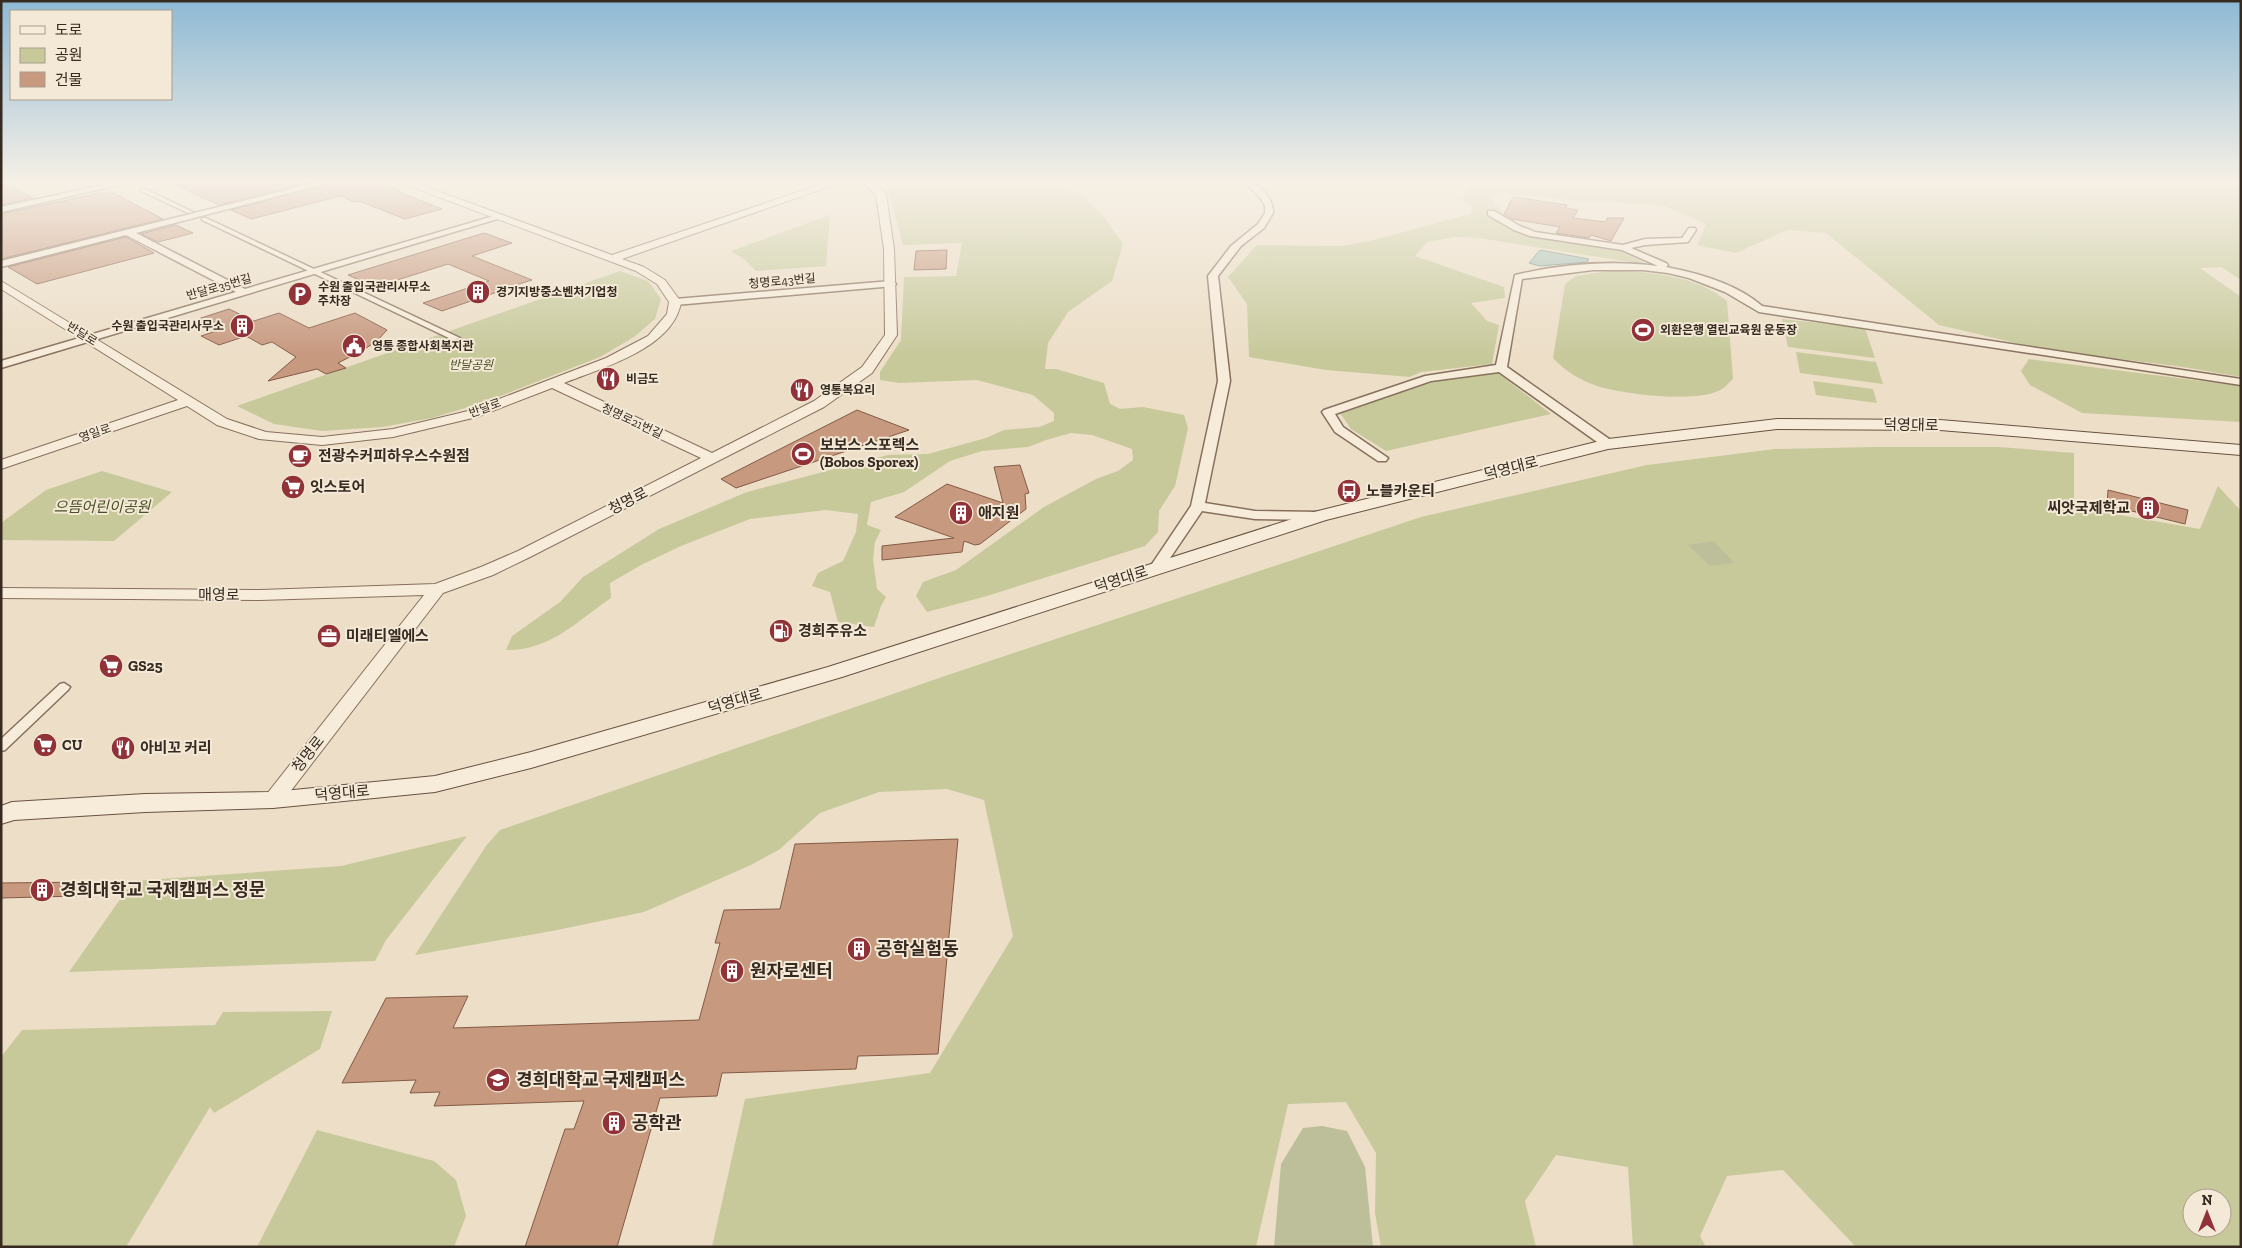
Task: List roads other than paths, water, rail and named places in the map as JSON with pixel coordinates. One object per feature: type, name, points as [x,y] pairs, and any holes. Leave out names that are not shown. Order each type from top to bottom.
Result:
[{"type":"main road","name":"덕영대로","points":[[5,810],[272,800],[435,784],[531,760],[835,672],[1320,516],[1608,444],[1778,424],[1930,425],[2241,450]]},
{"type":"street","points":[[1,264],[103,239]]},
{"type":"street","points":[[141,239],[245,292]]},
{"type":"street","points":[[247,239],[456,338]]},
{"type":"street","name":"반달로35번길","points":[[1,365],[428,239]]},
{"type":"street","points":[[558,239],[640,269],[661,282],[673,296],[675,302]]},
{"type":"street","points":[[611,259],[669,239]]},
{"type":"street","name":"청명로","points":[[272,800],[437,589],[487,571],[524,554],[819,404],[867,370],[891,335],[891,284],[887,239]]},
{"type":"street","points":[[1157,567],[1198,506],[1224,381],[1213,276],[1243,239]]},
{"type":"street","points":[[1567,239],[1624,248],[1678,272],[1706,280],[1750,299],[1759,309],[2241,382]]},
{"type":"street","points":[[1624,248],[1632,243],[1671,243],[1686,239]]},
{"type":"street","points":[[1502,368],[1518,277],[1571,267],[1608,265],[1678,272]]},
{"type":"street","name":"반달로","points":[[1,284],[222,422],[264,436],[322,441],[393,433],[472,414],[610,361],[652,339],[673,315],[675,302]]},
{"type":"street","name":"청명로43번길","points":[[675,302],[891,284]]},
{"type":"street","points":[[1382,458],[1339,429],[1328,412],[1429,378],[1502,368],[1608,444]]},
{"type":"street","name":"청명로21번길","points":[[553,383],[712,458]]},
{"type":"street","name":"영일로","points":[[3,462],[189,401]]},
{"type":"street","points":[[1198,506],[1255,515],[1320,516]]},
{"type":"street","name":"매영로","points":[[1,593],[260,595],[437,589]]},
{"type":"street","points":[[1,747],[64,687]]},
{"type":"place","name":"경기지방중소벤처기업청","points":[[478,292]]},
{"type":"place","name":"수원 출입국관리사무소 주차장","points":[[300,294]]},
{"type":"place","name":"수원 출입국관리사무소","points":[[242,326]]},
{"type":"place","name":"외환은행 열린교육원 운동장","points":[[1643,330]]},
{"type":"place","name":"영통 종합사회복지관","points":[[354,346]]},
{"type":"place","name":"비금도","points":[[608,379]]},
{"type":"place","name":"영통복요리","points":[[802,390]]},
{"type":"place","name":"보보스 스포렉스 (Bobos Sporex)","points":[[803,454]]},
{"type":"place","name":"전광수커피하우스수원점","points":[[300,456]]},
{"type":"place","name":"잇스토어","points":[[293,487]]},
{"type":"place","name":"노블카운티","points":[[1349,491]]},
{"type":"place","name":"씨앗국제학교","points":[[2148,508]]},
{"type":"place","name":"애지원","points":[[961,513]]},
{"type":"place","name":"경희주유소","points":[[781,631]]},
{"type":"place","name":"미래티엘에스","points":[[329,636]]},
{"type":"place","name":"GS25","points":[[111,666]]},
{"type":"place","name":"CU","points":[[45,745]]},
{"type":"place","name":"아비꼬 커리","points":[[123,748]]},
{"type":"place","name":"경희대학교 국제캠퍼스 정문","points":[[42,890]]},
{"type":"place","name":"공학실험동","points":[[859,949]]},
{"type":"place","name":"원자로센터","points":[[732,971]]},
{"type":"place","name":"경희대학교 국제캠퍼스","points":[[498,1080]]},
{"type":"place","name":"공학관","points":[[614,1123]]},
{"type":"park label","name":"반달공원","points":[[471,365]]},
{"type":"park label","name":"으뜸어린이공원","points":[[102,507]]}]
